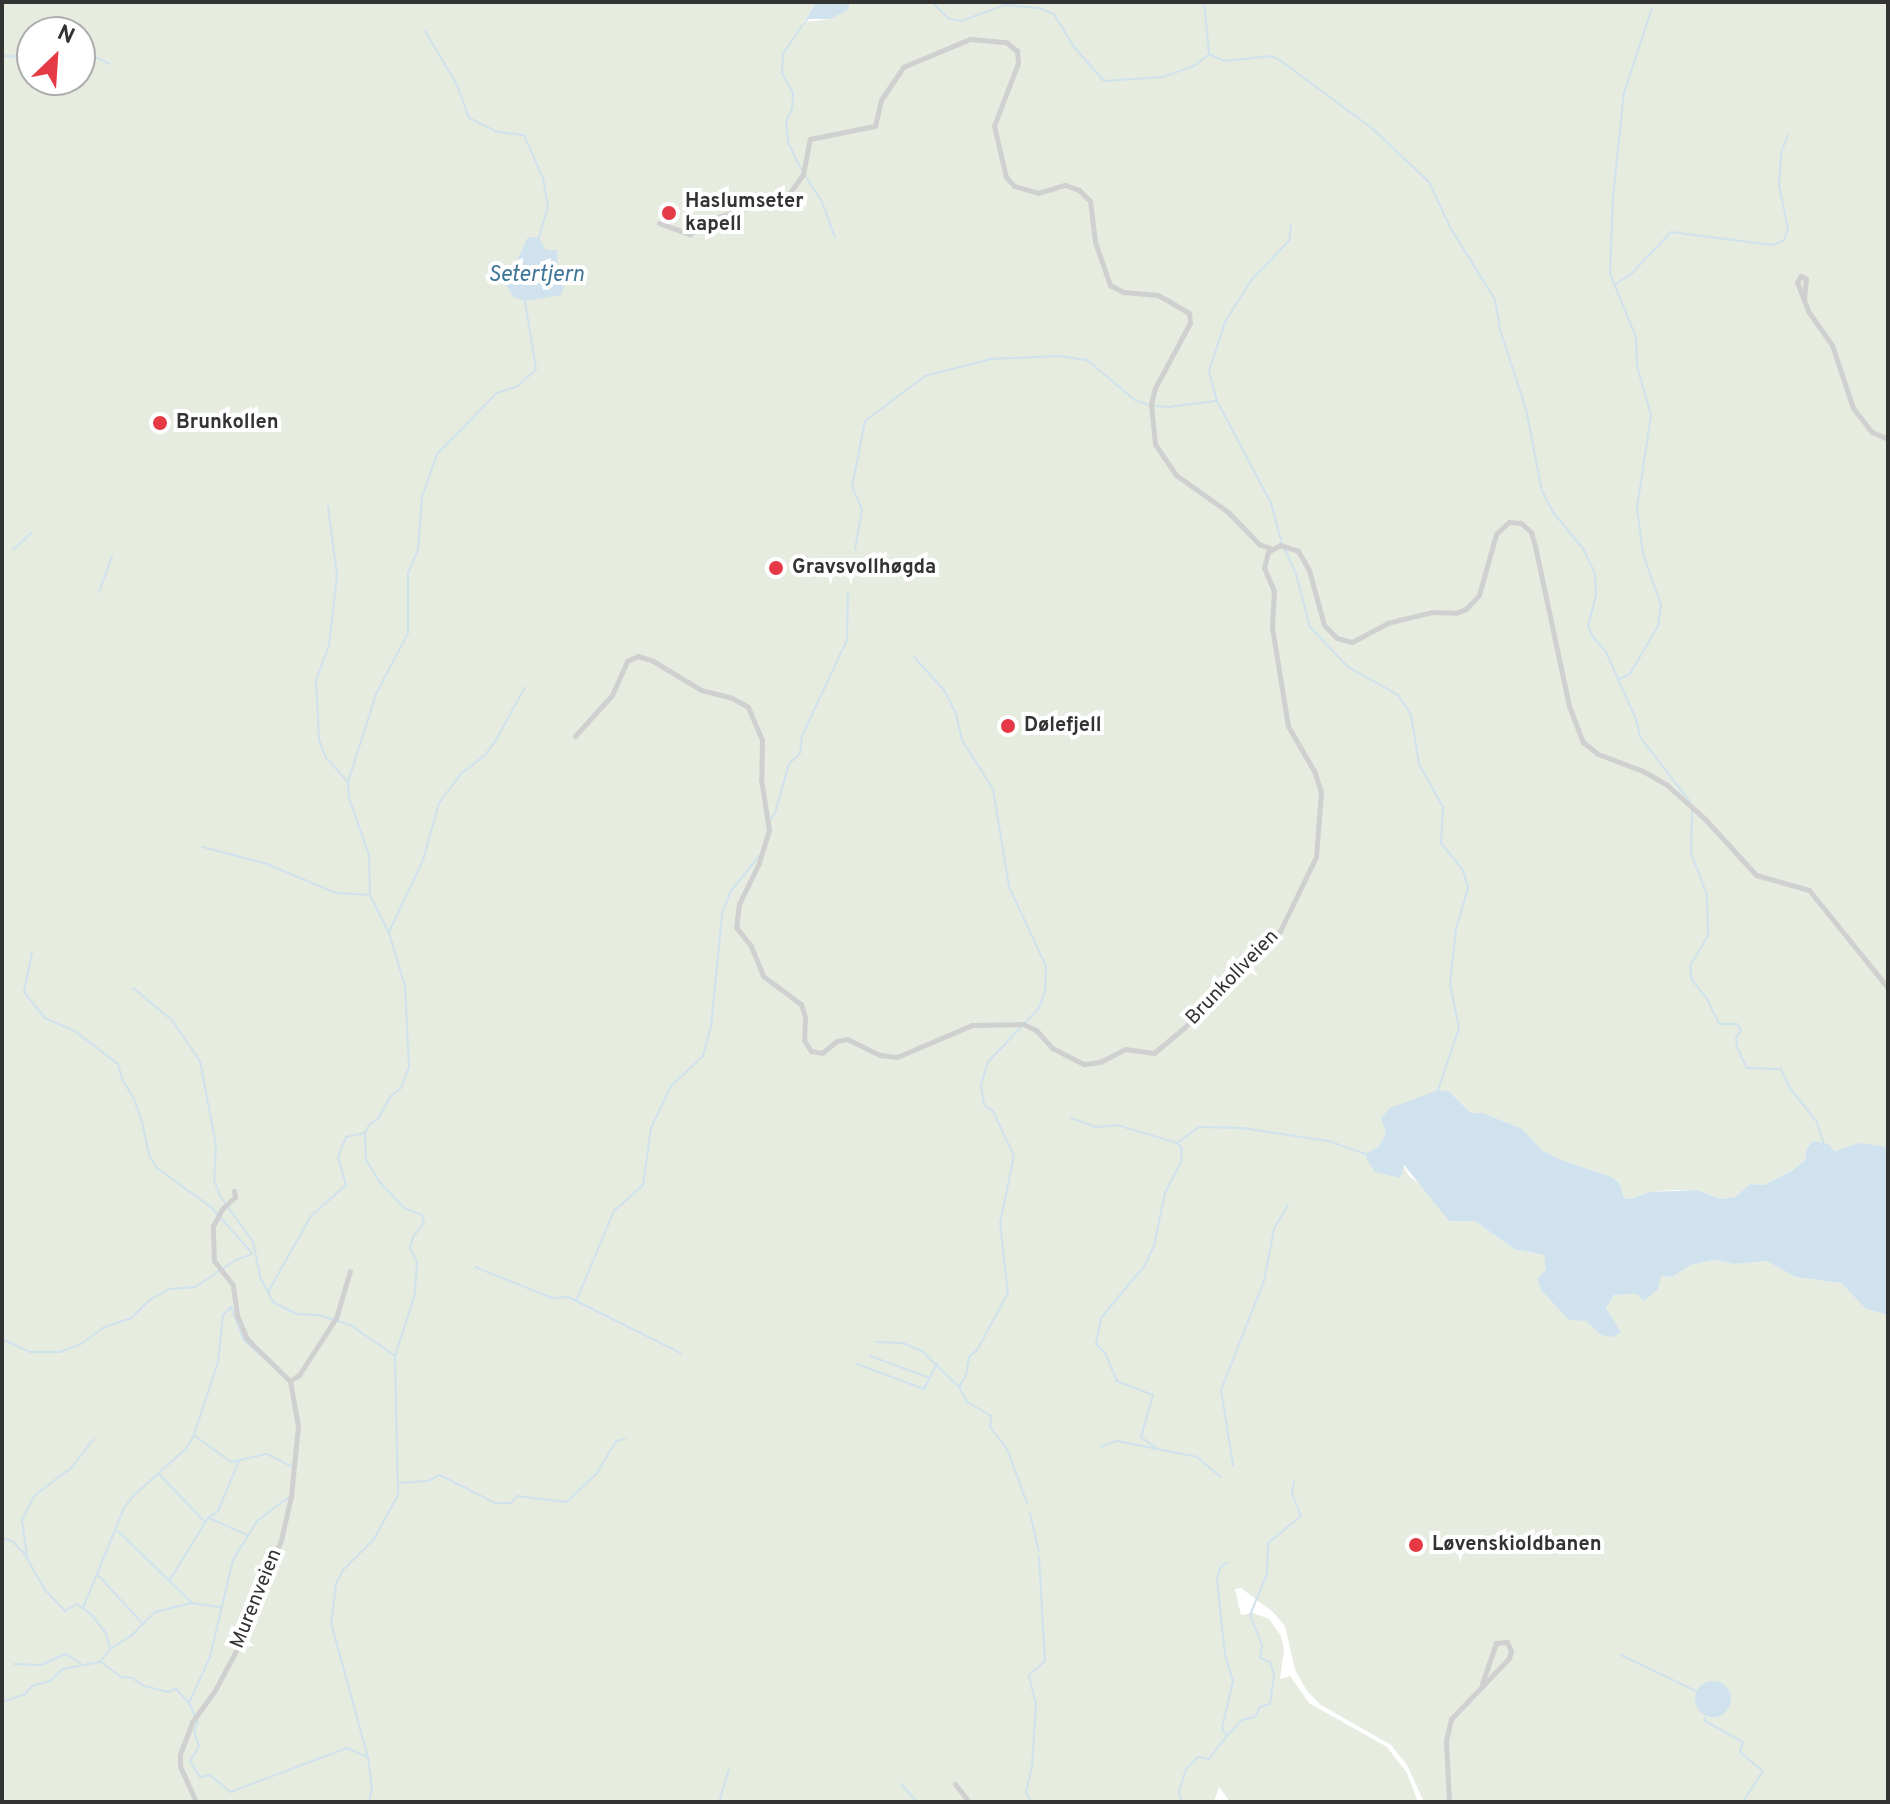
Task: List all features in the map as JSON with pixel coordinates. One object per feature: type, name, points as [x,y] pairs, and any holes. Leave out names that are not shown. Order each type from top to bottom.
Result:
[{"type":"street","points":[[659,223],[690,234],[715,218],[788,195],[803,174],[810,139],[875,126],[881,100],[903,67],[970,39],[1006,42],[1017,51],[1018,63],[994,126],[1006,177],[1023,190],[1046,192],[1065,185],[1079,190],[1090,201],[1095,242],[1110,285],[1123,292],[1158,295],[1189,313],[1190,323],[1155,388],[1151,404],[1155,444],[1176,475],[1228,512],[1259,544],[1272,549],[1280,545],[1298,551],[1309,570],[1324,625],[1337,638],[1352,642],[1387,623],[1432,612],[1466,609],[1479,595],[1492,543],[1500,527],[1515,522],[1526,526],[1535,546],[1569,706],[1583,742],[1598,754],[1643,771],[1667,785],[1706,820],[1756,875],[1809,890],[1888,988]]},
{"type":"street","points":[[1804,300],[1814,323],[1832,345],[1853,408],[1872,432],[1888,439]]},
{"type":"street","name":"Brunkollveien","points":[[575,736],[612,695],[627,661],[638,656],[653,661],[701,690],[732,698],[748,707],[762,740],[761,779],[769,830],[759,863],[739,904],[736,927],[751,946],[763,976],[801,1004],[805,1017],[804,1040],[811,1051],[822,1053],[837,1041],[847,1039],[872,1052],[897,1057],[972,1025],[1023,1024],[1036,1030],[1046,1043],[1084,1064],[1100,1062],[1125,1049],[1154,1053],[1185,1027],[1280,931],[1316,857],[1321,792],[1314,771],[1288,726],[1272,627],[1274,591],[1264,568],[1264,560],[1272,549]]},
{"type":"street","points":[[234,1191],[235,1197],[222,1209],[213,1226],[214,1261],[233,1285],[237,1315],[247,1339],[290,1381],[299,1375],[336,1318],[350,1271]]},
{"type":"street","name":"Murenveien","points":[[196,1802],[180,1766],[184,1741],[237,1649],[288,1516],[298,1426],[290,1381]]},
{"type":"street","points":[[1449,1802],[1448,1727],[1456,1710],[1482,1684],[1510,1656],[1507,1642],[1496,1643],[1482,1684]]},
{"type":"street","points":[[955,1784],[969,1802]]},
{"type":"shaded area","points":[[2,2],[816,2],[804,22],[831,19],[849,9],[851,2],[1888,2],[1888,1147],[1853,1145],[1835,1151],[1813,1141],[1807,1148],[1805,1160],[1793,1170],[1764,1185],[1750,1184],[1735,1197],[1720,1199],[1697,1190],[1674,1190],[1649,1192],[1631,1199],[1624,1198],[1620,1184],[1612,1177],[1559,1159],[1542,1150],[1521,1129],[1483,1113],[1471,1113],[1450,1092],[1386,1133],[1379,1146],[1366,1154],[1401,1178],[1403,1165],[1409,1176],[1465,1220],[1475,1221],[1514,1249],[1544,1255],[1547,1269],[1601,1335],[1611,1318],[1606,1307],[1614,1295],[1637,1294],[1645,1301],[1660,1276],[1672,1277],[1691,1265],[1714,1260],[1735,1264],[1767,1261],[1795,1277],[1841,1283],[1866,1309],[1888,1315],[1888,1802],[1424,1802],[1407,1765],[1391,1745],[1321,1705],[1307,1691],[1295,1670],[1285,1626],[1273,1612],[1241,1588],[1235,1589],[1241,1615],[1253,1613],[1269,1619],[1281,1636],[1284,1650],[1280,1679],[1290,1676],[1309,1703],[1387,1747],[1407,1773],[1418,1802],[1230,1802],[1219,1787],[1214,1802],[2,1802]]},
{"type":"water","points":[[816,2],[850,2],[849,9],[831,19],[809,19],[802,26]]},
{"type":"water","name":"Setertjern","points":[[528,237],[539,238],[546,250],[557,250],[558,281],[564,287],[561,295],[525,301],[513,297],[506,284]]},
{"type":"water","points":[[1438,1090],[1450,1092],[1471,1113],[1483,1113],[1522,1129],[1542,1150],[1559,1159],[1612,1177],[1620,1184],[1624,1198],[1631,1199],[1649,1192],[1697,1190],[1720,1199],[1735,1197],[1750,1184],[1764,1185],[1793,1170],[1805,1160],[1807,1148],[1813,1141],[1828,1144],[1835,1151],[1859,1143],[1888,1147],[1888,1315],[1866,1309],[1841,1283],[1795,1277],[1767,1261],[1735,1264],[1714,1260],[1691,1265],[1672,1277],[1661,1276],[1658,1289],[1644,1301],[1637,1294],[1614,1295],[1606,1308],[1621,1333],[1612,1337],[1601,1335],[1586,1321],[1569,1320],[1541,1290],[1538,1279],[1546,1269],[1544,1255],[1514,1249],[1475,1221],[1449,1221],[1404,1165],[1401,1178],[1375,1172],[1367,1160],[1366,1154],[1379,1146],[1386,1133],[1381,1118],[1390,1108]]},
{"type":"water","points":[[1713,1681],[1726,1686],[1731,1699],[1726,1712],[1713,1717],[1700,1712],[1695,1699],[1700,1686]]},
{"type":"waterway","points":[[932,2],[949,19],[961,21],[1005,5],[1039,8],[1054,14],[1074,47],[1104,81],[1163,77],[1194,66],[1208,55]]},
{"type":"waterway","points":[[1204,2],[1209,53]]},
{"type":"waterway","points":[[1620,679],[1630,674],[1658,626],[1661,605],[1643,554],[1637,508],[1651,415],[1637,366],[1636,337],[1610,274],[1613,197],[1624,93],[1652,8]]},
{"type":"waterway","points":[[801,169],[788,142],[786,121],[792,109],[793,93],[782,73],[783,54],[802,26]]},
{"type":"waterway","points":[[425,31],[457,85],[469,118],[498,132],[524,135],[543,178],[548,206],[539,238]]},
{"type":"waterway","points":[[1209,54],[1224,61],[1272,56],[1281,61],[1373,129],[1429,182],[1450,227],[1495,300],[1501,333],[1526,409],[1542,491],[1553,512],[1584,550],[1595,574],[1596,595],[1588,626],[1606,652],[1636,719],[1640,737],[1691,803]]},
{"type":"waterway","points":[[2,56],[16,56]]},
{"type":"waterway","points":[[96,57],[110,64]]},
{"type":"waterway","points":[[1615,285],[1632,273],[1671,232],[1773,245],[1784,240],[1788,229],[1779,185],[1781,153],[1788,135]]},
{"type":"waterway","points":[[804,174],[822,202],[835,238]]},
{"type":"waterway","points":[[1282,544],[1271,503],[1217,401],[1209,371],[1225,322],[1252,279],[1289,241],[1291,225]]},
{"type":"waterway","points":[[268,1292],[311,1216],[346,1185],[338,1157],[346,1137],[365,1133],[369,1125],[378,1119],[391,1096],[401,1088],[409,1067],[405,986],[389,933],[370,895],[369,855],[349,798],[348,782],[376,694],[408,633],[408,573],[418,549],[422,497],[437,454],[497,393],[518,386],[536,369],[525,301]]},
{"type":"waterway","points":[[855,549],[862,509],[852,487],[865,421],[925,376],[991,359],[1059,356],[1087,360],[1135,400],[1149,405],[1168,407],[1216,401]]},
{"type":"waterway","points":[[328,506],[337,575],[329,645],[316,680],[319,740],[326,758],[348,782]]},
{"type":"waterway","points":[[13,550],[31,533]]},
{"type":"waterway","points":[[1285,550],[1296,574],[1310,627],[1348,667],[1398,695],[1411,715],[1419,764],[1443,807],[1441,843],[1463,870],[1468,888],[1456,929],[1450,984],[1459,1028],[1438,1090]]},
{"type":"waterway","points":[[99,592],[112,556]]},
{"type":"waterway","points":[[770,820],[775,813],[789,764],[800,753],[802,736],[847,640],[848,593]]},
{"type":"waterway","points":[[914,657],[944,690],[956,714],[962,740],[993,789],[1009,887],[1046,966],[1045,992],[1039,1008],[988,1062],[981,1085],[984,1105],[993,1111],[1014,1156],[1000,1223],[1008,1293],[977,1350],[969,1357],[966,1375],[959,1387],[967,1402],[991,1416],[990,1427],[1007,1449],[1027,1503]]},
{"type":"waterway","points":[[389,932],[423,860],[439,803],[462,773],[485,755],[525,687]]},
{"type":"waterway","points":[[1692,809],[1691,853],[1707,895],[1708,936],[1690,966],[1692,980],[1706,997],[1719,1024],[1737,1024],[1741,1030],[1736,1038],[1737,1047],[1747,1068],[1781,1069],[1789,1087],[1817,1122],[1824,1145]]},
{"type":"waterway","points":[[203,847],[267,864],[336,893],[369,895]]},
{"type":"waterway","points":[[576,1301],[614,1211],[643,1185],[651,1128],[671,1086],[703,1056],[711,1027],[722,914],[731,891],[759,856]]},
{"type":"waterway","points":[[32,952],[24,992],[45,1018],[76,1032],[118,1064],[142,1122],[149,1155],[157,1168],[211,1207],[252,1253]]},
{"type":"waterway","points":[[133,988],[172,1020],[200,1061],[216,1145],[214,1180],[220,1196],[253,1242],[261,1279],[273,1302],[297,1314],[319,1315],[352,1326],[395,1356]]},
{"type":"waterway","points":[[1071,1118],[1096,1127],[1117,1125],[1177,1143],[1199,1127],[1242,1128],[1328,1141],[1366,1154]]},
{"type":"waterway","points":[[365,1134],[366,1160],[379,1181],[404,1208],[422,1215],[424,1223],[413,1237],[410,1248],[417,1262],[415,1294],[395,1356],[398,1495],[374,1539],[343,1570],[336,1584],[331,1623],[368,1757],[372,1788],[369,1802]]},
{"type":"waterway","points":[[1156,1448],[1141,1437],[1153,1395],[1117,1381],[1105,1353],[1096,1344],[1101,1318],[1145,1265],[1154,1246],[1165,1193],[1181,1161],[1182,1148],[1177,1143]]},
{"type":"waterway","points":[[1233,1465],[1221,1390],[1264,1281],[1274,1229],[1288,1205]]},
{"type":"waterway","points":[[2,1339],[30,1352],[60,1352],[81,1344],[104,1327],[131,1318],[151,1299],[169,1289],[195,1287],[236,1260],[252,1254]]},
{"type":"waterway","points":[[475,1267],[552,1298],[568,1297],[681,1353]]},
{"type":"waterway","points":[[83,1608],[124,1508],[133,1496],[186,1449],[194,1435],[218,1362],[223,1315],[231,1307],[243,1339],[258,1353]]},
{"type":"waterway","points":[[876,1342],[903,1343],[922,1351],[958,1386]]},
{"type":"waterway","points":[[870,1356],[927,1377]]},
{"type":"waterway","points":[[857,1364],[924,1389],[937,1363]]},
{"type":"waterway","points":[[195,1436],[231,1462],[267,1454],[292,1467]]},
{"type":"waterway","points":[[27,1556],[22,1520],[35,1495],[71,1468],[94,1439]]},
{"type":"waterway","points":[[399,1483],[428,1481],[440,1475],[495,1503],[511,1503],[517,1496],[567,1502],[597,1473],[616,1441],[625,1439]]},
{"type":"waterway","points":[[1101,1447],[1117,1441],[1197,1457],[1221,1477]]},
{"type":"waterway","points":[[169,1581],[208,1518],[218,1511],[239,1461]]},
{"type":"waterway","points":[[159,1474],[204,1521]]},
{"type":"waterway","points":[[1227,1736],[1242,1720],[1255,1717],[1260,1707],[1270,1704],[1274,1675],[1270,1662],[1260,1658],[1262,1645],[1250,1615],[1267,1574],[1268,1543],[1301,1516],[1292,1494],[1294,1481]]},
{"type":"waterway","points":[[189,1703],[210,1657],[233,1560],[257,1521],[288,1498]]},
{"type":"waterway","points":[[1030,1513],[1039,1551]]},
{"type":"waterway","points":[[209,1518],[247,1535]]},
{"type":"waterway","points":[[118,1531],[191,1602]]},
{"type":"waterway","points":[[2,1538],[12,1541],[24,1553],[45,1590],[65,1611],[77,1604],[91,1614],[106,1633],[110,1649]]},
{"type":"waterway","points":[[1031,1802],[1026,1792],[1032,1767],[1036,1704],[1029,1675],[1045,1661],[1039,1556]]},
{"type":"waterway","points":[[1182,1802],[1179,1792],[1186,1769],[1198,1757],[1209,1759],[1227,1736],[1222,1728],[1233,1681],[1225,1654],[1217,1580],[1220,1568],[1227,1562]]},
{"type":"waterway","points":[[98,1575],[142,1623]]},
{"type":"waterway","points":[[101,1661],[110,1649],[132,1635],[155,1612],[192,1603],[222,1607]]},
{"type":"waterway","points":[[14,1664],[41,1665],[66,1654],[80,1663]]},
{"type":"waterway","points":[[1621,1655],[1698,1692]]},
{"type":"waterway","points":[[2,1702],[25,1694],[32,1686],[50,1681],[63,1669],[100,1662]]},
{"type":"waterway","points":[[101,1662],[121,1677],[132,1678],[144,1686],[168,1692],[176,1689],[189,1703],[198,1722],[194,1731],[199,1746],[190,1761],[200,1777],[210,1775],[230,1792],[347,1748],[367,1757]]},
{"type":"waterway","points":[[1705,1718],[1705,1721],[1743,1742],[1740,1752],[1763,1771],[1743,1802]]},
{"type":"waterway","points":[[719,1802],[729,1769]]},
{"type":"waterway","points":[[901,1784],[917,1802]]},
{"type":"place","name":"Haslumseter kapell","points":[[669,213]]},
{"type":"place","name":"Brunkollen","points":[[160,423]]},
{"type":"place","name":"Gravsvollhøgda","points":[[776,568]]},
{"type":"place","name":"Dølefjell","points":[[1008,726]]},
{"type":"place","name":"Løvenskioldbanen","points":[[1416,1545]]}]
